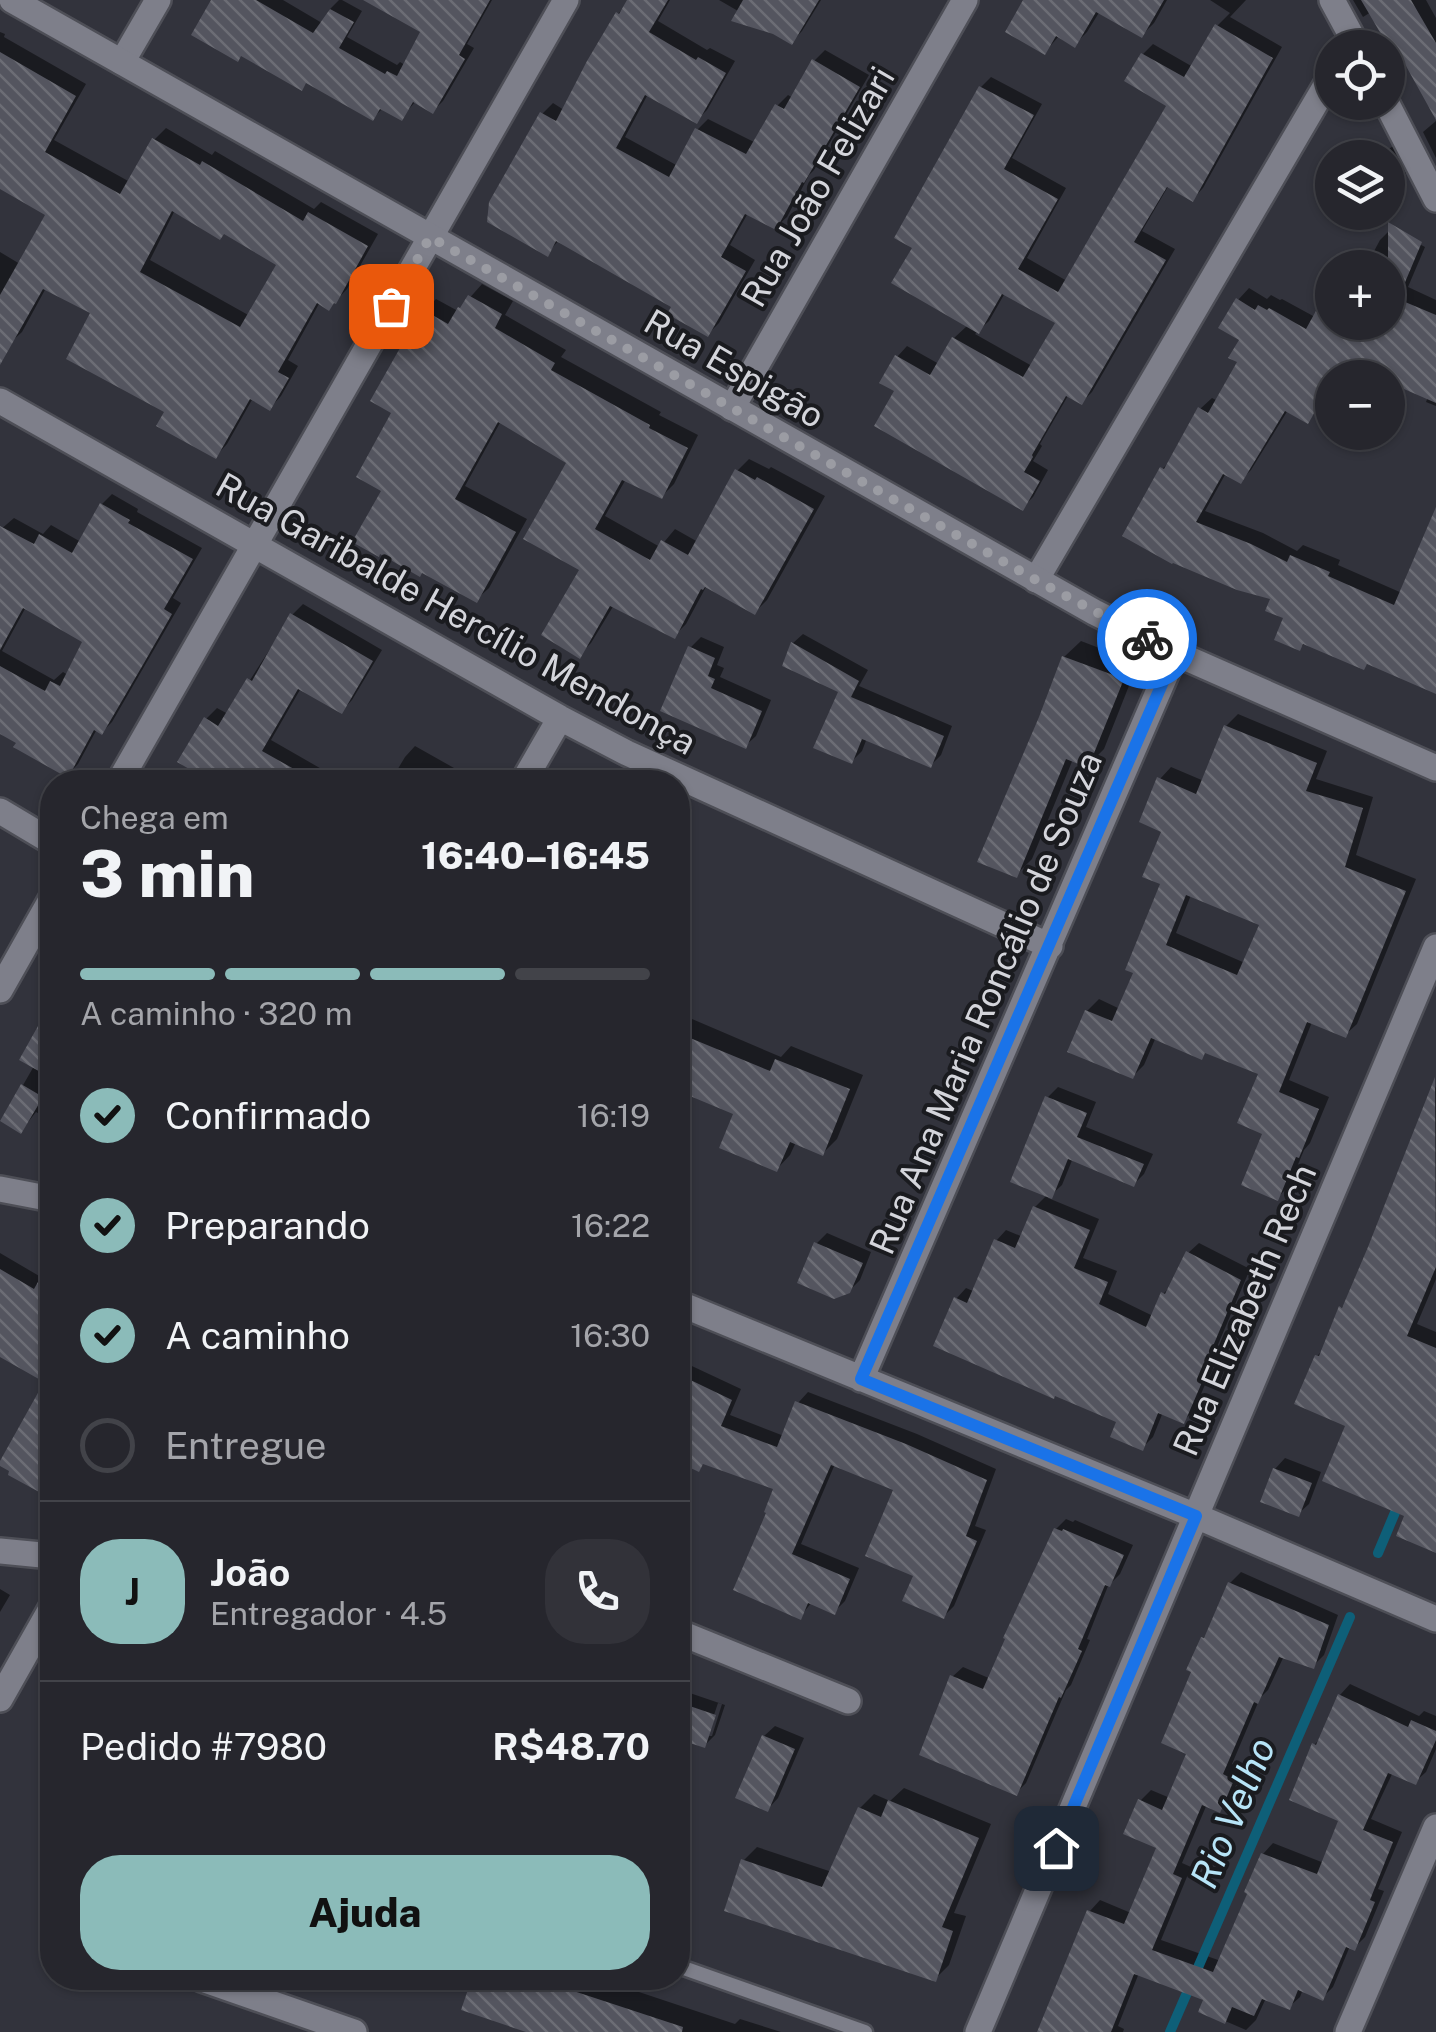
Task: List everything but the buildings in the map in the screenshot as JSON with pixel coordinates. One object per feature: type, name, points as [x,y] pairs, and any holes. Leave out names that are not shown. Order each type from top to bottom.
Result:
[{"type":"street","name":"Rua Espigão","points":[[12,0],[1036,580],[1175,654],[1436,768]]},
{"type":"street","points":[[122,62],[158,0]]},
{"type":"street","points":[[125,770],[566,0]]},
{"type":"street","name":"Rua João Felizari","points":[[732,408],[965,0]]},
{"type":"street","points":[[1332,0],[1346,30]]},
{"type":"street","points":[[1036,580],[1315,104]]},
{"type":"street","points":[[1395,120],[1436,199]]},
{"type":"street","name":"Rua Garibalde Hercílio Mendonça","points":[[0,402],[560,718],[664,770]]},
{"type":"street","name":"Rua Ana Maria Roncálio de Souza","points":[[861,1379],[1175,654]]},
{"type":"street","points":[[530,770],[560,718]]},
{"type":"street","name":"Rua Garibalde Hercílio Mendonça","points":[[690,782],[1050,946]]},
{"type":"street","points":[[0,811],[40,835]]},
{"type":"street","points":[[0,990],[40,919]]},
{"type":"street","name":"Rua Elizabeth Rech","points":[[978,2032],[1436,946]]},
{"type":"street","points":[[0,1189],[40,1196]]},
{"type":"street","points":[[690,1308],[1436,1619]]},
{"type":"street","points":[[0,1551],[40,1555]]},
{"type":"street","points":[[0,1698],[40,1628]]},
{"type":"street","points":[[690,1637],[848,1702]]},
{"type":"street","points":[[1348,2032],[1436,1828]]},
{"type":"street","points":[[234,1990],[354,2032]]},
{"type":"lane","points":[[690,1970],[866,2032]]},
{"type":"waterway","name":"Rio Velho","points":[[1378,1553],[1399,1503]]},
{"type":"waterway","name":"Rio Velho","points":[[1170,2032],[1350,1617]]},
{"type":"way so far","points":[[391,306],[430,237],[1147,639]]},
{"type":"route","points":[[1056,1848],[1196,1516],[861,1379],[1175,654],[1147,639]]}]
